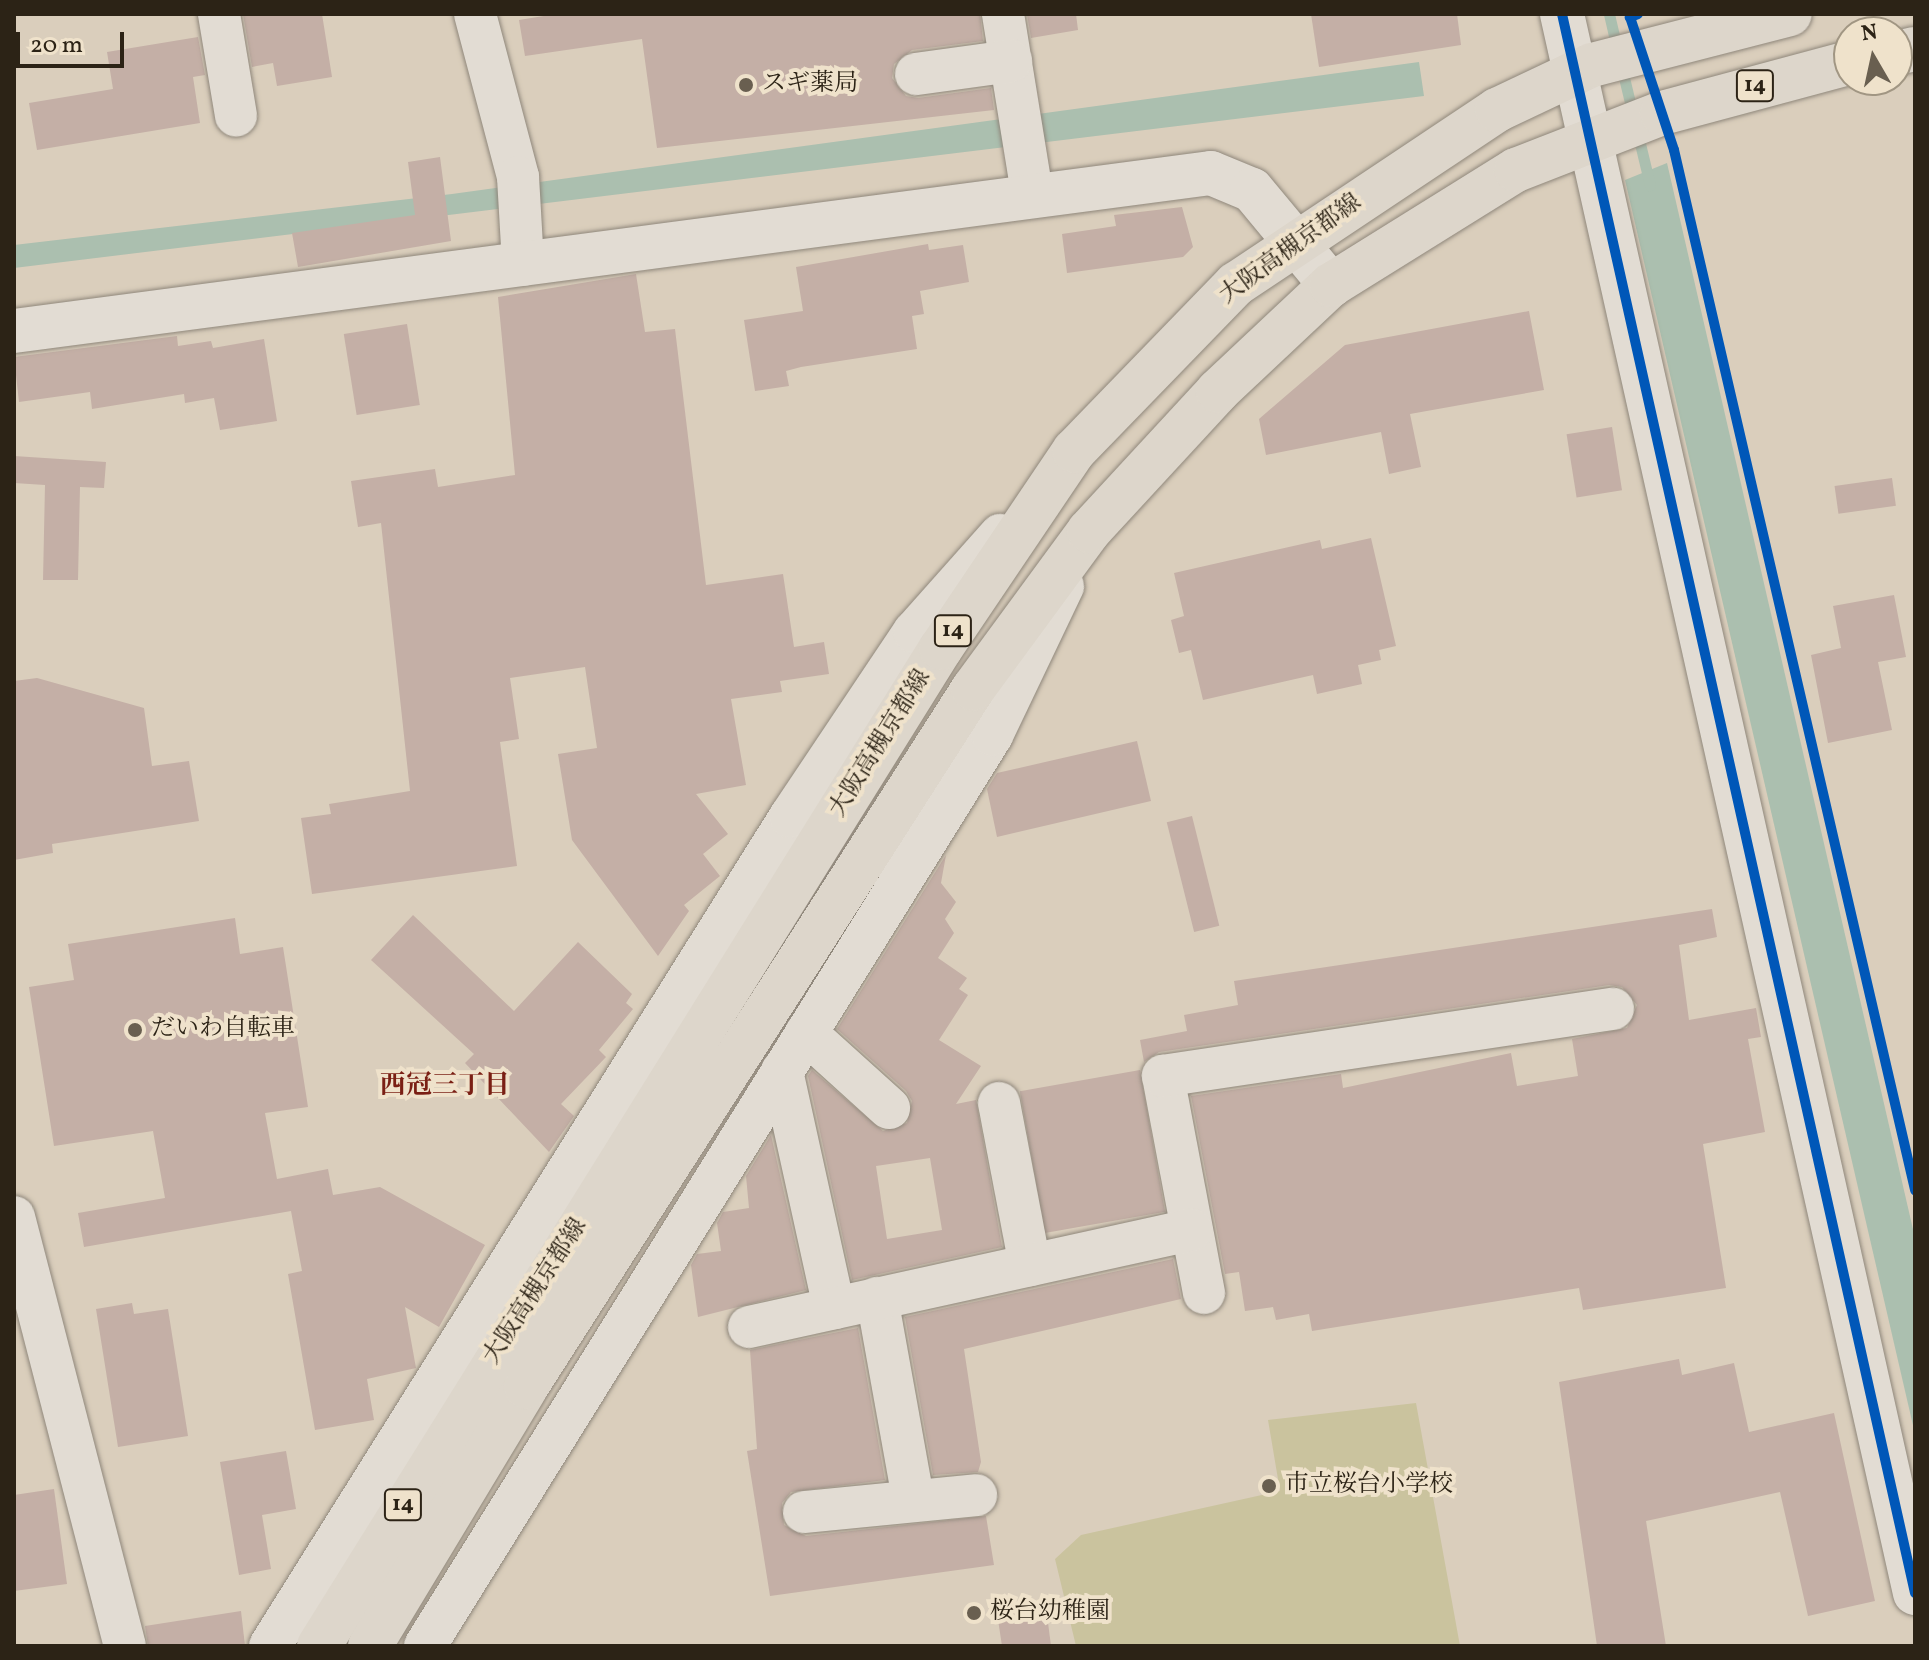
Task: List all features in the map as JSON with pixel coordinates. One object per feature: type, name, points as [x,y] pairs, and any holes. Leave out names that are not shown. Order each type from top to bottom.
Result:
[{"type":"main road","name":"大阪高槻京都線","points":[[319,1646],[488,1365],[695,1049],[941,648],[1074,451],[1236,284],[1497,110],[1582,69],[1648,49],[1790,14]]},
{"type":"main road","name":"大阪高槻京都線","points":[[370,1646],[526,1387],[973,689],[1089,531],[1237,371],[1331,285],[1516,170],[1662,113],[1833,67]]},
{"type":"street","points":[[219,14],[236,116]]},
{"type":"street","points":[[475,14],[520,196],[523,265]]},
{"type":"street","points":[[1003,14],[1029,173]]},
{"type":"street","points":[[1562,14],[1582,69],[1597,136],[1915,1593]]},
{"type":"street","points":[[916,74],[1011,61]]},
{"type":"street","points":[[14,331],[523,265],[1029,173],[1211,173],[1252,190],[1298,240],[1331,285]]},
{"type":"street","points":[[270,1646],[914,632],[1074,451]]},
{"type":"street","points":[[425,1646],[992,735],[1089,531]]},
{"type":"street","points":[[1204,1293],[1163,1076],[1613,1009]]},
{"type":"street","points":[[806,1033],[889,1108]]},
{"type":"street","points":[[782,1071],[834,1308]]},
{"type":"street","points":[[999,1103],[1030,1265]]},
{"type":"street","points":[[14,1217],[125,1646]]},
{"type":"street","points":[[749,1327],[1192,1230]]},
{"type":"street","points":[[877,1298],[913,1499]]},
{"type":"street","points":[[804,1512],[976,1495]]},
{"type":"shaded area","points":[[1419,62],[1424,96],[14,268],[14,245],[452,194]]},
{"type":"shaded area","points":[[1667,163],[1915,1238],[1915,1434],[1625,180]]},
{"type":"shaded area","points":[[1416,1403],[1460,1646],[1076,1646],[1055,1559],[1081,1535],[1280,1491],[1268,1420]]},
{"type":"building","points":[[243,14],[322,14],[332,77],[277,86],[273,63],[252,67]]},
{"type":"building","points":[[556,14],[980,14],[983,41],[912,50],[894,64],[892,78],[906,96],[918,98],[991,88],[994,110],[657,148],[642,39],[525,56],[519,20]]},
{"type":"building","points":[[1027,14],[1076,14],[1078,30],[1031,38]]},
{"type":"building","points":[[1311,14],[1457,14],[1461,45],[1319,67]]},
{"type":"building","points":[[198,37],[205,75],[193,77],[200,123],[37,150],[29,103],[113,89],[107,52]]},
{"type":"building","points":[[440,157],[451,241],[298,267],[292,233],[415,215],[408,162]]},
{"type":"building","points":[[1182,207],[1193,247],[1183,257],[1067,273],[1062,234],[1116,226],[1114,215]]},
{"type":"building","points":[[928,244],[929,250],[963,245],[969,282],[920,291],[924,314],[912,316],[917,349],[801,367],[786,371],[789,386],[755,391],[744,320],[803,311],[796,267]]},
{"type":"building","points":[[636,274],[645,332],[675,329],[706,585],[783,574],[794,647],[824,642],[829,674],[780,681],[782,692],[731,699],[746,785],[696,794],[728,834],[703,854],[720,876],[684,905],[689,911],[658,956],[572,840],[558,754],[597,748],[585,667],[510,678],[519,739],[500,742],[517,866],[312,894],[301,818],[331,814],[329,804],[410,791],[381,523],[358,527],[351,481],[435,469],[438,487],[515,475],[498,297]]},
{"type":"building","points":[[1529,311],[1544,390],[1410,414],[1421,467],[1389,474],[1381,432],[1266,455],[1259,419],[1345,345]]},
{"type":"building","points":[[407,324],[420,405],[357,415],[344,334]]},
{"type":"building","points":[[177,336],[178,346],[211,341],[213,348],[264,339],[277,421],[220,430],[214,398],[185,403],[184,394],[92,409],[90,392],[19,402],[14,357]]},
{"type":"building","points":[[1612,427],[1622,490],[1577,497],[1567,434]]},
{"type":"building","points":[[14,456],[106,462],[104,488],[80,487],[78,580],[43,580],[45,485],[14,483]]},
{"type":"building","points":[[1892,478],[1896,506],[1838,514],[1835,486]]},
{"type":"building","points":[[1371,538],[1396,646],[1379,650],[1381,660],[1358,665],[1362,684],[1317,694],[1313,675],[1203,700],[1191,650],[1179,653],[1171,620],[1184,616],[1174,573],[1320,540],[1322,549]]},
{"type":"building","points":[[1894,595],[1906,657],[1878,662],[1892,730],[1828,743],[1811,655],[1841,648],[1833,606]]},
{"type":"building","points":[[37,678],[144,708],[152,766],[189,761],[199,821],[52,844],[53,853],[14,860],[14,681]]},
{"type":"building","points":[[1137,741],[1151,801],[997,837],[987,789],[997,773]]},
{"type":"building","points":[[1192,816],[1219,926],[1194,932],[1167,822]]},
{"type":"building","points":[[946,855],[941,883],[956,902],[945,919],[954,933],[938,958],[967,978],[959,989],[968,995],[939,1040],[981,1066],[956,1104],[976,1100],[1002,1247],[852,1280],[808,1076],[812,1070],[883,1131],[907,1123],[912,1101],[906,1091],[837,1029]],"holes":[[[930,1158],[942,1230],[887,1239],[876,1166]]]},
{"type":"building","points":[[1712,909],[1717,937],[1679,945],[1689,1020],[1756,1008],[1761,1037],[1748,1039],[1765,1132],[1703,1144],[1726,1288],[1583,1310],[1579,1288],[1312,1331],[1309,1314],[1276,1320],[1273,1307],[1245,1311],[1239,1272],[1225,1274],[1191,1096],[1341,1074],[1343,1088],[1511,1053],[1517,1086],[1578,1076],[1572,1039],[1627,1028],[1637,1005],[1622,987],[1609,985],[1159,1052],[1144,1062],[1140,1040],[1187,1031],[1184,1015],[1238,1005],[1234,981]]},
{"type":"building","points":[[413,915],[514,1011],[578,942],[632,994],[626,1003],[633,1009],[599,1050],[606,1057],[561,1104],[574,1116],[549,1152],[465,1063],[474,1054],[371,960]]},
{"type":"building","points":[[235,918],[240,954],[283,947],[308,1107],[265,1113],[277,1179],[328,1169],[333,1195],[380,1187],[485,1245],[439,1327],[405,1307],[416,1368],[367,1379],[374,1420],[315,1430],[288,1274],[302,1271],[291,1211],[84,1247],[78,1213],[165,1198],[153,1131],[54,1146],[29,987],[74,980],[68,944]]},
{"type":"building","points":[[1140,1070],[1165,1212],[1045,1233],[1020,1091]]},
{"type":"building","points":[[771,1135],[806,1290],[698,1317],[691,1265],[697,1254],[721,1251],[717,1223],[723,1212],[749,1208],[746,1176]]},
{"type":"building","points":[[1173,1259],[1181,1299],[964,1349],[981,1462],[978,1472],[933,1475],[905,1317]]},
{"type":"building","points":[[132,1303],[134,1314],[168,1309],[188,1436],[118,1447],[96,1309]]},
{"type":"building","points":[[858,1328],[885,1480],[791,1492],[782,1503],[784,1525],[806,1536],[986,1516],[994,1565],[770,1596],[747,1451],[757,1449],[750,1350]]},
{"type":"building","points":[[1679,1359],[1682,1375],[1734,1363],[1749,1432],[1834,1413],[1875,1601],[1808,1616],[1780,1492],[1646,1521],[1666,1646],[1597,1646],[1559,1382]]},
{"type":"building","points":[[286,1451],[296,1509],[262,1515],[271,1569],[239,1575],[220,1462]]},
{"type":"building","points":[[54,1489],[67,1584],[14,1591],[14,1495]]},
{"type":"building","points":[[1046,1607],[1051,1646],[1002,1646],[997,1613]]},
{"type":"building","points":[[241,1611],[245,1646],[148,1646],[145,1626]]},
{"type":"waterway","points":[[1609,14],[1617,48]]},
{"type":"waterway","points":[[1621,65],[1633,115]]},
{"type":"waterway","points":[[1637,131],[1650,185]]},
{"type":"cycle path","points":[[1562,14],[1915,1593]]},
{"type":"cycle path","points":[[1638,14],[1630,17],[1674,150],[1915,1190]]},
{"type":"place","name":"スギ薬局","points":[[746,85]]},
{"type":"place","name":"だいわ自転車","points":[[135,1030]]},
{"type":"place","name":"市立桜台小学校","points":[[1269,1486]]},
{"type":"place","name":"桜台幼稚園","points":[[974,1613]]},
{"type":"district","name":"西冠三丁目","points":[[445,1087]]}]
